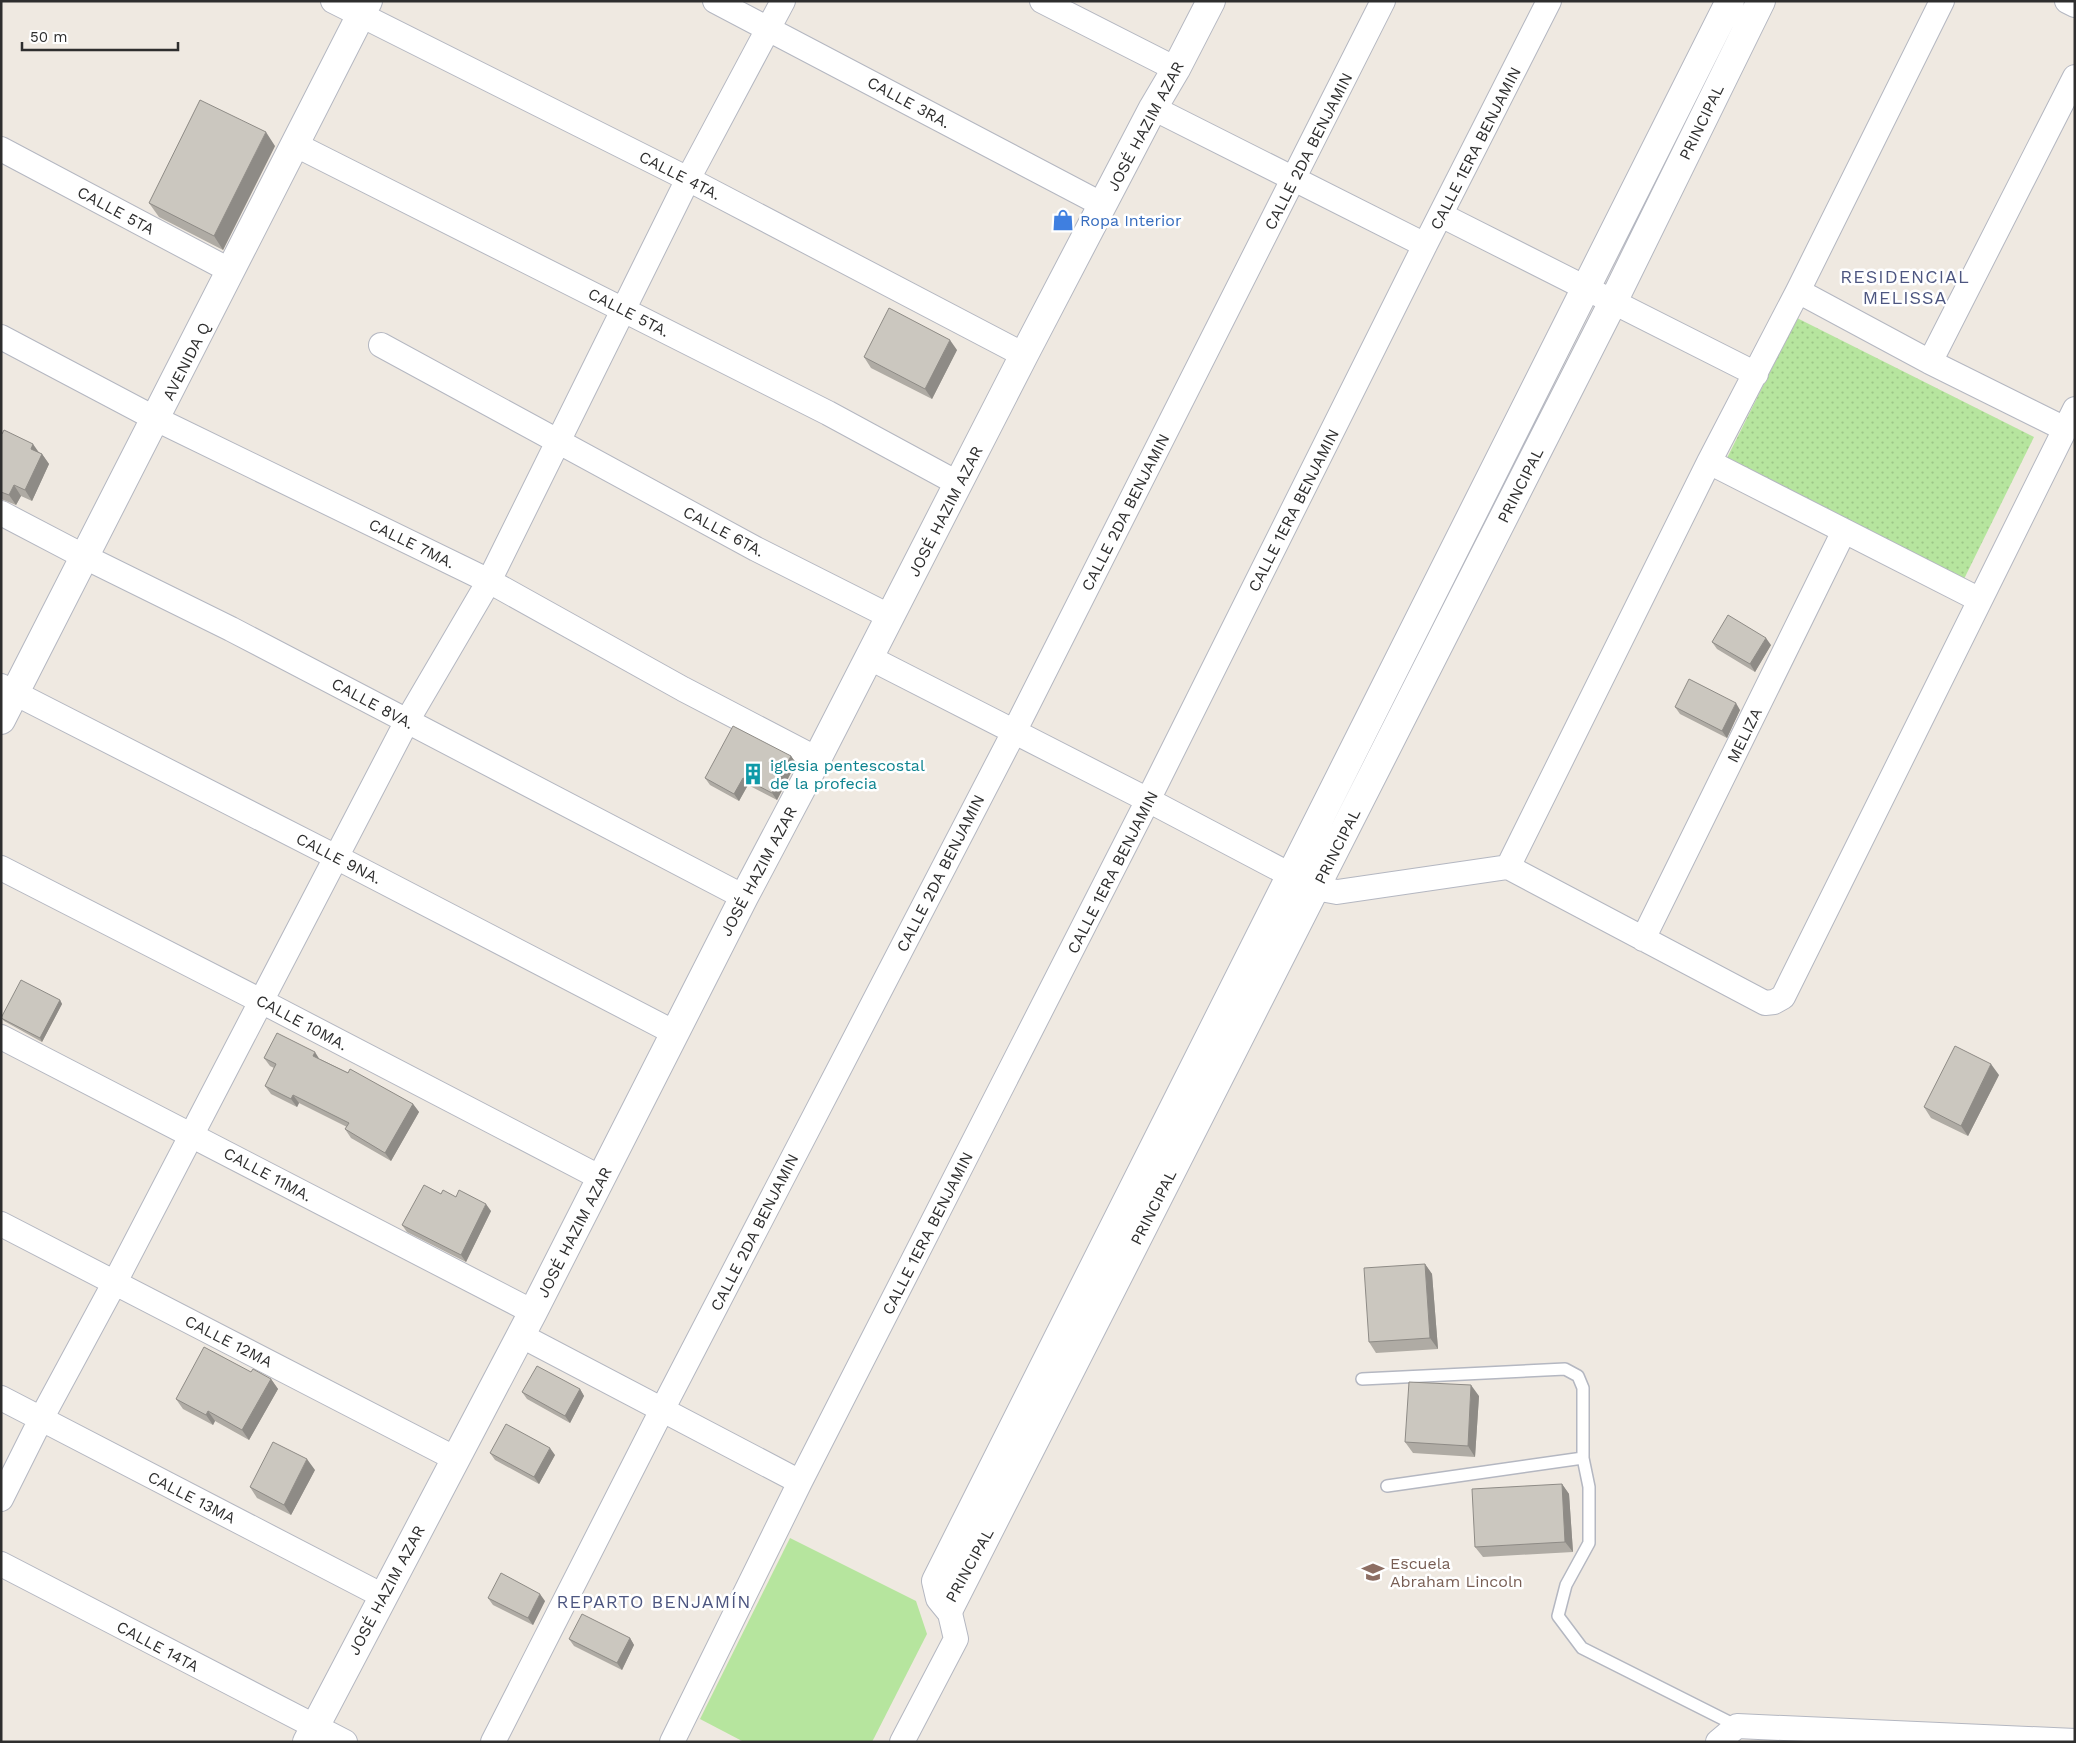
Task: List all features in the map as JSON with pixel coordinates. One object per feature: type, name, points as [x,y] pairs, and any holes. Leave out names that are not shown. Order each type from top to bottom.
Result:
[{"type":"street","name":"CALLE 4TA.","points":[[333,1],[365,8],[1024,355]]},
{"type":"street","name":"CALLE 3RA.","points":[[715,1],[1103,204]]},
{"type":"street","points":[[1,1499],[41,1419],[115,1282],[407,721],[489,581],[688,179],[783,1]]},
{"type":"street","points":[[1042,1],[1176,69]]},
{"type":"street","name":"JOSÉ HAZIM AZAR","points":[[311,1734],[527,1324],[744,897],[870,658],[1024,355],[1211,1]]},
{"type":"street","name":"CALLE 2DA BENJAMIN","points":[[493,1742],[662,1410],[1014,732],[1383,1]]},
{"type":"street","name":"CALLE 1ERA BENJAMIN","points":[[676,1740],[800,1482],[1148,800],[1549,1]]},
{"type":"street","name":"PRINCIPAL","points":[[1730,1],[936,1581],[940,1598],[949,1609],[1613,302],[1761,1]]},
{"type":"street","points":[[1508,867],[1709,462],[1798,291],[1942,1]]},
{"type":"street","points":[[2067,1],[2075,5]]},
{"type":"street","name":"AVENIDA Q","points":[[1,720],[8,690],[85,557],[365,8]]},
{"type":"street","points":[[1930,362],[2075,77]]},
{"type":"street","points":[[1153,108],[1425,246]]},
{"type":"street","name":"CALLE 5TA.","points":[[296,145],[828,413],[959,484]]},
{"type":"street","name":"CALLE 5TA","points":[[1,149],[232,272]]},
{"type":"street","points":[[1441,215],[1756,374]]},
{"type":"street","points":[[870,658],[1315,888],[1337,892],[1508,867],[1765,1003],[1774,1002],[1783,997],[2070,419],[1930,362],[1798,291]]},
{"type":"street","name":"CALLE 7MA.","points":[[1,337],[156,419],[489,581],[683,689],[817,759]]},
{"type":"street","name":"CALLE 6TA.","points":[[380,345],[756,549],[891,617]]},
{"type":"street","points":[[1709,462],[1980,600]]},
{"type":"street","name":"CALLE 8VA.","points":[[1,512],[85,557],[231,629],[744,897]]},
{"type":"street","name":"MELIZA","points":[[1643,939],[1844,531]]},
{"type":"street","name":"CALLE 9NA.","points":[[8,690],[675,1033]]},
{"type":"street","name":"CALLE 10MA.","points":[[1,868],[262,1001],[601,1178]]},
{"type":"street","name":"CALLE 11MA.","points":[[1,1037],[192,1134],[527,1324],[662,1410],[800,1482]]},
{"type":"street","name":"CALLE 12MA","points":[[1,1224],[456,1459]]},
{"type":"street","name":"CALLE 13MA","points":[[1,1398],[383,1596]]},
{"type":"street","name":"CALLE 14TA","points":[[1,1564],[311,1734],[345,1742]]},
{"type":"street","points":[[902,1742],[956,1639],[949,1609]]},
{"type":"street","points":[[1718,1742],[1738,1726],[2075,1741]]},
{"type":"lane","points":[[1362,1379],[1565,1369],[1578,1376],[1583,1388],[1583,1458],[1589,1487],[1589,1543],[1566,1585],[1558,1616],[1582,1648],[1738,1726]]},
{"type":"lane","points":[[1388,1486],[1583,1458]]},
{"type":"green space","points":[[1797,318],[2034,437],[1964,579],[1726,460]]},
{"type":"green space","points":[[790,1538],[916,1601],[927,1634],[872,1742],[744,1742],[700,1719]]},
{"type":"building","points":[[200,100],[266,132],[214,236],[149,203]]},
{"type":"building","points":[[889,308],[950,340],[925,389],[864,357]]},
{"type":"building","points":[[4,430],[33,444],[31,449],[42,454],[25,490],[14,485],[9,495],[1,492],[1,433]]},
{"type":"building","points":[[1728,615],[1766,638],[1750,664],[1712,642]]},
{"type":"building","points":[[1689,679],[1736,703],[1722,731],[1675,707]]},
{"type":"building","name":"iglesia pentescostal de la profecia","points":[[733,726],[791,756],[772,793],[743,778],[734,794],[705,778]]},
{"type":"building","points":[[21,980],[60,1000],[40,1038],[1,1018]]},
{"type":"building","points":[[277,1033],[315,1052],[313,1056],[348,1073],[350,1069],[413,1104],[385,1153],[345,1129],[349,1123],[293,1095],[291,1099],[265,1086],[276,1064],[264,1058]]},
{"type":"building","points":[[1955,1046],[1991,1064],[1961,1126],[1924,1107]]},
{"type":"building","points":[[424,1185],[441,1194],[443,1190],[456,1197],[459,1190],[486,1204],[461,1255],[402,1225]]},
{"type":"building","points":[[1425,1264],[1430,1338],[1369,1342],[1364,1268]]},
{"type":"building","points":[[204,1347],[251,1372],[253,1369],[271,1379],[242,1430],[208,1411],[206,1415],[176,1399]]},
{"type":"building","points":[[537,1366],[580,1389],[565,1416],[522,1392]]},
{"type":"building","points":[[1409,1382],[1471,1385],[1468,1446],[1405,1442]]},
{"type":"building","points":[[506,1424],[550,1448],[534,1477],[490,1453]]},
{"type":"building","points":[[273,1442],[307,1459],[284,1505],[250,1487]]},
{"type":"building","points":[[1562,1484],[1565,1542],[1475,1547],[1472,1489]]},
{"type":"building","points":[[501,1573],[540,1594],[528,1618],[488,1598]]},
{"type":"building","points":[[582,1614],[630,1638],[617,1663],[569,1639]]},
{"type":"place","name":"Ropa Interior","points":[[1063,220]]},
{"type":"place","name":"iglesia pentescostal de la profecia","points":[[753,774]]},
{"type":"place","name":"Escuela Abraham Lincoln","points":[[1373,1572]]},
{"type":"district","name":"RESIDENCIAL MELISSA","points":[[1905,287]]},
{"type":"district","name":"REPARTO BENJAMÍN","points":[[654,1602]]}]
